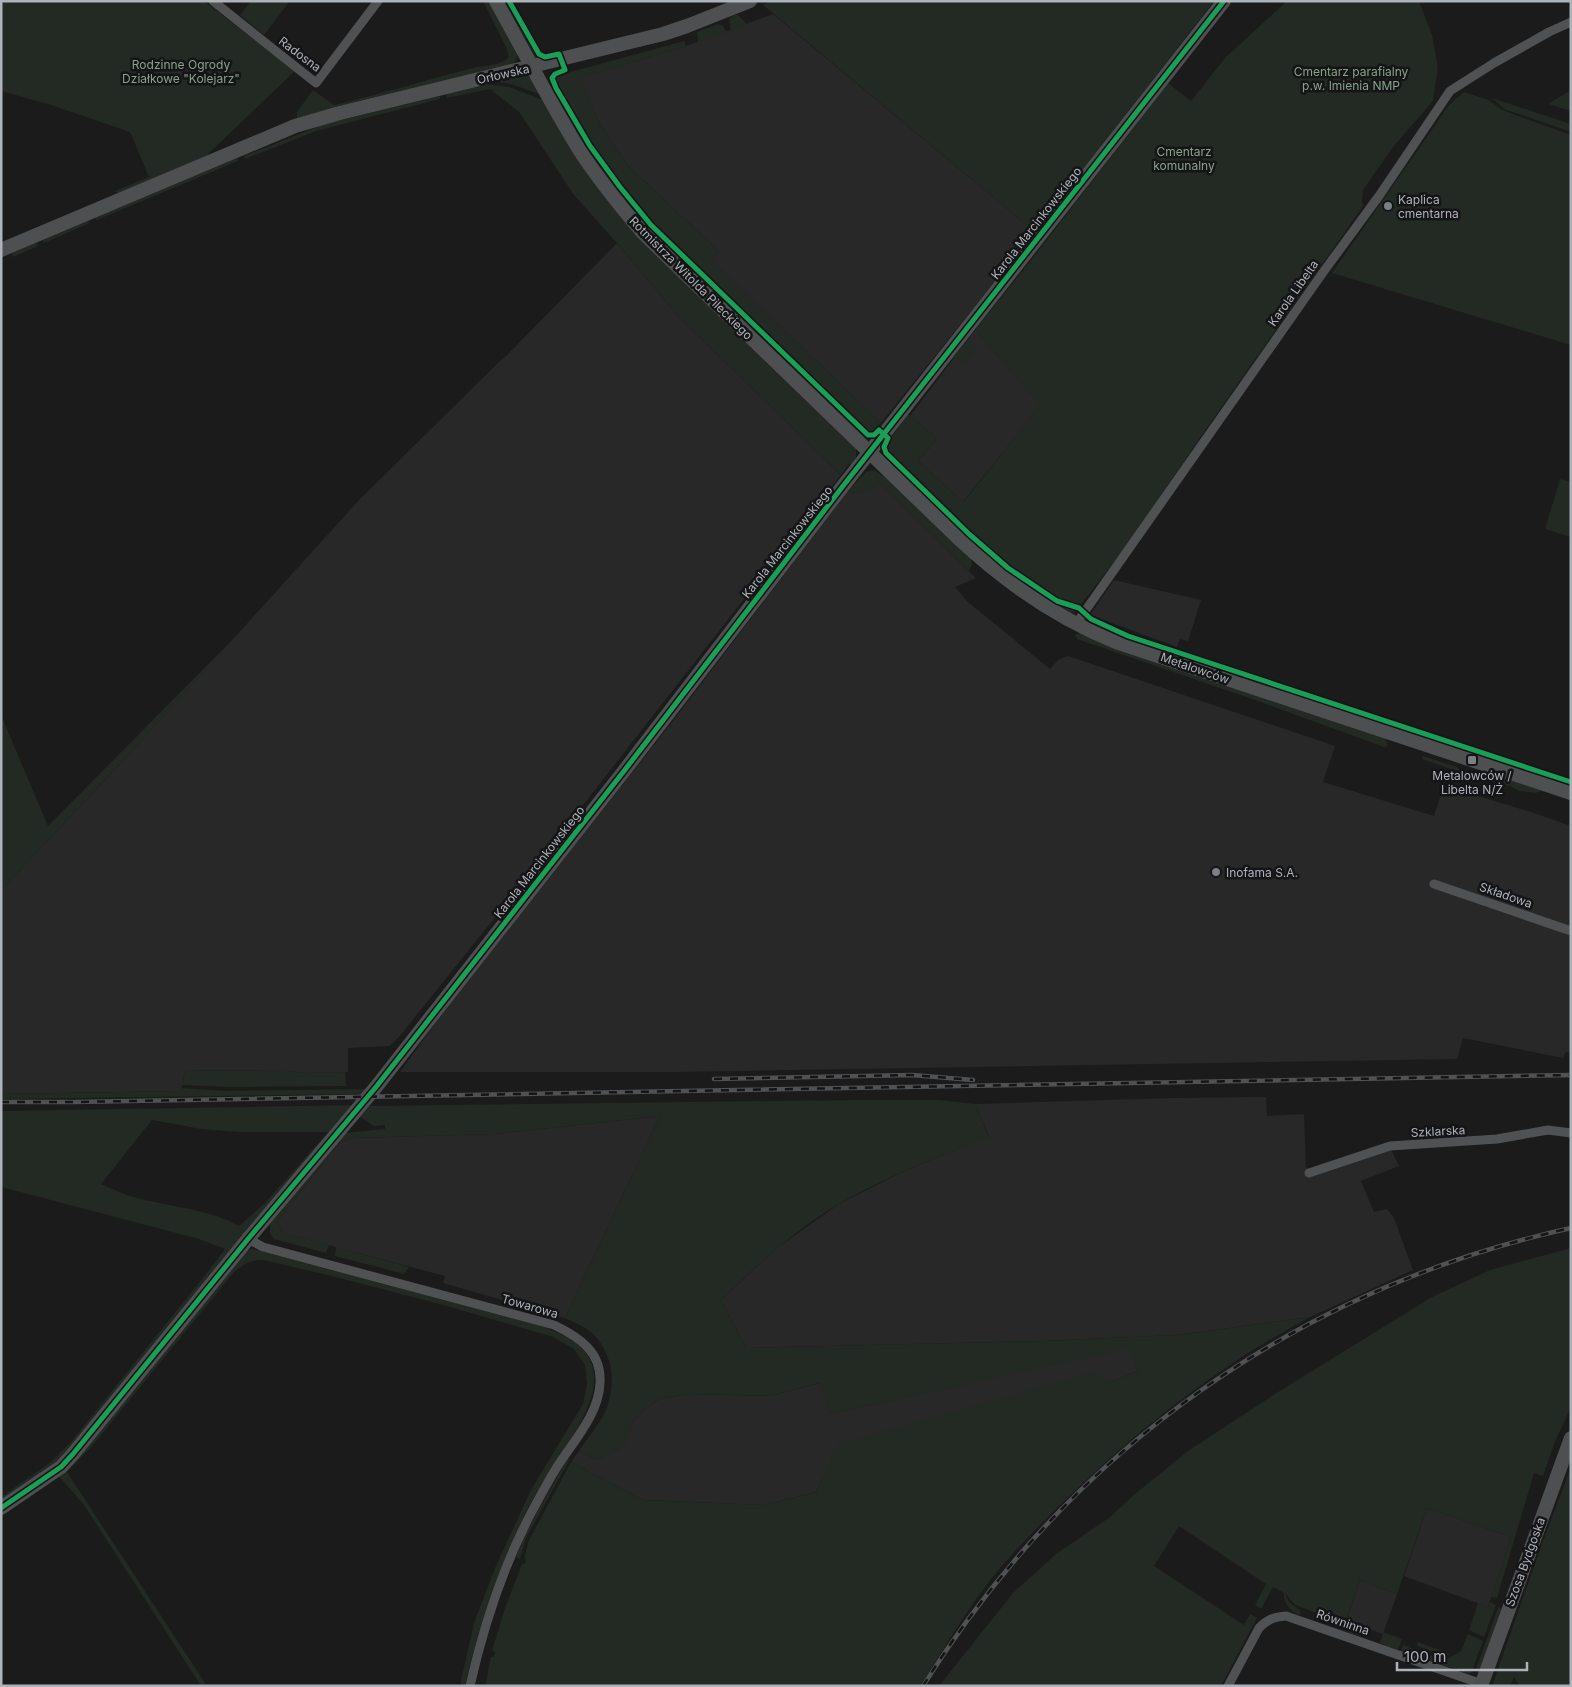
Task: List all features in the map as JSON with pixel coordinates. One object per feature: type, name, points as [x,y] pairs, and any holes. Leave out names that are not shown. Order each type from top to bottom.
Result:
[{"type":"street","name":"Radosna","points":[[213,1],[316,83],[378,1]]},
{"type":"street","name":"Rotmistrza Witolda Pileckiego","points":[[496,1],[581,152],[610,194],[643,233],[870,453]]},
{"type":"street","name":"Orłowska","points":[[1,250],[294,126],[671,31],[750,1]]},
{"type":"street","name":"Karola Marcinkowskiego","points":[[1,1508],[61,1467],[73,1454],[248,1239],[368,1097],[1224,1]]},
{"type":"street","name":"Karola Libelta","points":[[1076,624],[1324,271],[1379,196],[1450,91],[1510,54],[1571,22]]},
{"type":"street","name":"Metalowców","points":[[870,453],[984,562],[1029,596],[1076,624],[1129,646],[1571,793]]},
{"type":"street","name":"Składowa","points":[[1434,884],[1571,930]]},
{"type":"street","name":"Szklarska","points":[[1309,1173],[1390,1146],[1497,1139],[1548,1130],[1571,1133]]},
{"type":"street","name":"Towarowa","points":[[248,1239],[264,1247],[554,1325],[584,1342],[594,1355],[600,1376],[597,1400],[586,1422],[542,1493],[515,1548],[495,1596],[470,1686]]},
{"type":"street","name":"Szosa Bydgoska","points":[[1482,1685],[1571,1438]]},
{"type":"street","name":"Równinna","points":[[1228,1686],[1260,1628],[1267,1620],[1286,1616],[1482,1685]]},
{"type":"shaded area","points":[[773,14],[1035,232],[881,423],[711,260],[719,251],[627,165],[600,124],[579,78],[686,46]]},
{"type":"shaded area","points":[[617,243],[678,316],[841,475],[505,905],[399,1037],[389,1046],[348,1048],[348,1072],[304,1073],[288,1071],[185,1070],[181,1091],[1,1094],[1,890],[122,762],[359,500],[507,355]]},
{"type":"shaded area","points":[[975,330],[1041,405],[963,502],[918,461],[936,440],[935,437],[910,416]]},
{"type":"shaded area","points":[[880,483],[976,578],[955,587],[968,602],[1050,669],[1058,660],[1068,656],[1335,746],[1323,782],[1434,816],[1443,789],[1466,797],[1468,793],[1571,826],[1571,1052],[1566,1052],[1563,1058],[1463,1038],[1457,1059],[673,1072],[400,1072],[450,1003],[669,726],[848,491],[854,493]]},
{"type":"shaded area","points":[[1114,580],[1201,600],[1188,641],[1180,639],[1177,647],[1090,615]]},
{"type":"shaded area","points":[[1266,1097],[1267,1116],[1304,1114],[1306,1168],[1309,1169],[1309,1176],[1330,1171],[1391,1149],[1399,1166],[1361,1181],[1374,1212],[1387,1209],[1394,1218],[1413,1270],[1310,1317],[1177,1335],[1042,1341],[746,1348],[721,1300],[777,1248],[839,1204],[902,1172],[989,1136],[975,1104]]},
{"type":"shaded area","points":[[660,1116],[565,1318],[443,1283],[445,1276],[282,1233],[278,1220],[339,1143],[352,1138],[494,1134]]},
{"type":"shaded area","points":[[1129,1347],[1138,1371],[1107,1383],[839,1444],[816,1492],[765,1505],[643,1500],[571,1462],[579,1451],[597,1460],[625,1446],[631,1424],[644,1410],[659,1399],[689,1394],[770,1396],[820,1383],[830,1414]]},
{"type":"shaded area","points":[[1427,1508],[1511,1537],[1488,1607],[1404,1576]]},
{"type":"shaded area","points":[[1360,1580],[1397,1594],[1383,1634],[1346,1621]]},
{"type":"green space","name":"Rodzinne Ogrody Działkowe \"Kolejarz\"","points":[[1,1],[204,1],[295,71],[209,153],[208,158],[120,196],[115,191],[149,177],[130,132],[51,105],[1,91]]},
{"type":"green space","points":[[251,1],[290,1],[264,35],[240,15]]},
{"type":"green space","points":[[483,1],[491,1],[518,53],[514,64],[297,119],[297,112],[313,90],[334,105],[473,68],[497,64],[506,60],[509,57],[506,47]]},
{"type":"green space","points":[[502,1],[507,1],[536,55],[540,58],[539,60],[534,57]]},
{"type":"green space","points":[[770,1],[1214,1],[1035,232],[763,5]]},
{"type":"green space","points":[[1287,1],[1419,1],[1432,35],[1438,68],[1433,101],[1393,147],[1363,190],[1362,203],[1364,205],[1126,546],[1080,606],[1058,599],[1009,566],[986,547],[890,454],[886,445],[908,414],[935,437],[936,440],[918,461],[963,502],[1040,405],[975,330],[1168,83],[1191,101],[1226,57]]},
{"type":"green space","points":[[734,15],[738,15],[748,25],[731,31],[729,19]]},
{"type":"green space","points":[[718,24],[722,25],[727,32],[698,42],[697,32]]},
{"type":"green space","points":[[684,41],[686,46],[580,78],[600,124],[627,165],[719,251],[712,260],[881,423],[874,431],[869,432],[866,430],[652,223],[600,154],[576,118],[556,80],[556,76]]},
{"type":"green space","points":[[522,73],[531,78],[539,94],[511,84],[490,81]]},
{"type":"green space","points":[[489,84],[509,87],[541,99],[543,98],[582,163],[856,447],[856,458],[852,466],[849,464],[841,475],[678,316],[574,195],[519,112],[490,89],[447,98],[446,94]]},
{"type":"green space","points":[[1571,90],[1571,111],[1548,104]]},
{"type":"green space","points":[[555,92],[587,146],[617,188],[649,227],[865,436],[871,438],[865,439],[646,230],[614,191],[552,94]]},
{"type":"green space","points":[[1464,92],[1489,100],[1502,110],[1571,135],[1571,345],[1332,273],[1449,105]]},
{"type":"green space","points":[[440,96],[440,99],[316,131],[245,159],[244,156],[325,124]]},
{"type":"green space","points":[[1492,98],[1571,124],[1571,132],[1504,109]]},
{"type":"green space","points":[[237,158],[238,161],[97,220],[95,218]]},
{"type":"green space","points":[[88,221],[90,223],[44,243],[43,240]]},
{"type":"green space","points":[[36,243],[38,246],[13,257],[12,253]]},
{"type":"green space","points":[[969,338],[976,349],[974,354],[963,364],[954,357]]},
{"type":"green space","points":[[896,466],[968,535],[1007,569],[1056,603],[1078,611],[1069,613],[1005,572],[893,468]]},
{"type":"green space","points":[[874,470],[888,477],[971,557],[972,564],[969,571],[880,483],[860,493],[848,491],[866,472]]},
{"type":"green space","points":[[1560,479],[1571,482],[1571,537],[1545,529]]},
{"type":"green space","points":[[244,628],[122,762],[1,890],[1,715],[48,826]]},
{"type":"green space","points":[[1080,632],[1385,738],[1388,746],[1384,747],[1077,639],[1075,635]]},
{"type":"green space","points":[[1432,738],[1571,784],[1571,787],[1429,739]]},
{"type":"green space","points":[[1423,756],[1478,775],[1479,771],[1502,775],[1543,790],[1536,793],[1519,791],[1510,786],[1477,778],[1422,759]]},
{"type":"green space","points":[[185,1070],[288,1071],[304,1073],[345,1072],[346,1086],[228,1087],[182,1085]]},
{"type":"green space","points":[[182,1088],[227,1091],[368,1089],[364,1094],[1,1099],[1,1094],[181,1091]]},
{"type":"green space","points":[[939,1100],[975,1104],[989,1137],[913,1167],[857,1194],[823,1214],[777,1248],[721,1300],[746,1348],[1042,1341],[1177,1335],[1310,1317],[1215,1375],[1136,1436],[1068,1497],[1045,1519],[991,1579],[963,1618],[920,1686],[485,1686],[491,1657],[494,1657],[495,1652],[492,1651],[505,1608],[522,1564],[525,1564],[526,1560],[524,1559],[529,1540],[571,1462],[643,1500],[765,1505],[816,1492],[838,1444],[1096,1372],[1107,1383],[1138,1371],[1129,1348],[830,1414],[819,1383],[770,1396],[689,1394],[659,1399],[644,1410],[631,1424],[626,1446],[597,1460],[579,1451],[599,1422],[609,1403],[612,1383],[609,1363],[606,1353],[595,1336],[585,1328],[565,1318],[660,1116],[494,1134],[352,1138],[339,1143],[278,1220],[282,1233],[329,1245],[326,1253],[274,1239],[270,1234],[270,1224],[343,1133],[385,1129],[385,1125],[374,1126],[360,1117],[367,1106]]},
{"type":"green space","points":[[355,1105],[70,1452],[1,1503],[1,1497],[51,1462],[70,1443],[225,1249],[199,1239],[1,1187],[1,1111]],"holes":[[[152,1120],[201,1129],[239,1132],[328,1132],[265,1203],[239,1226],[214,1215],[134,1197],[101,1184]]]},
{"type":"green space","points":[[336,1247],[409,1267],[404,1274],[335,1256]]},
{"type":"green space","points":[[1571,1248],[1571,1407],[1555,1442],[1543,1476],[1534,1473],[1497,1598],[1491,1597],[1511,1537],[1427,1508],[1397,1594],[1360,1580],[1346,1620],[1363,1627],[1359,1636],[1343,1630],[1345,1623],[1295,1605],[1285,1593],[1289,1602],[1301,1611],[1300,1615],[1296,1613],[1286,1603],[1284,1593],[1273,1587],[1261,1609],[1255,1605],[1266,1584],[1179,1526],[1154,1566],[1244,1625],[1250,1614],[1257,1618],[1221,1686],[939,1686],[1013,1593],[1056,1554],[1110,1517],[1188,1451],[1278,1392],[1432,1297],[1490,1270]]},
{"type":"green space","points":[[253,1249],[541,1326],[559,1333],[576,1343],[588,1356],[594,1375],[589,1404],[574,1434],[538,1490],[518,1528],[487,1608],[465,1686],[460,1686],[474,1623],[495,1568],[531,1490],[583,1404],[587,1385],[585,1365],[574,1349],[553,1337],[447,1306],[263,1260],[247,1263],[234,1272],[92,1446],[67,1472],[207,1686],[201,1686],[84,1505],[57,1474],[243,1251]]},
{"type":"green space","points":[[570,1459],[526,1538],[520,1559],[516,1557],[540,1508],[567,1460]]},
{"type":"green space","points":[[1571,1467],[1571,1686],[1520,1686],[1514,1677],[1510,1686],[1492,1686],[1543,1541]]},
{"type":"green space","points":[[1490,1602],[1496,1605],[1484,1637],[1469,1630],[1478,1603],[1488,1607]]},
{"type":"green space","points":[[1499,1605],[1501,1610],[1481,1667],[1475,1672]]},
{"type":"green space","points":[[1383,1632],[1402,1639],[1398,1650],[1380,1643]]},
{"type":"green space","points":[[1468,1634],[1483,1641],[1471,1673],[1468,1674],[1401,1651],[1403,1645],[1444,1661],[1461,1651]]},
{"type":"green space","points":[[1418,1642],[1450,1654],[1444,1656],[1417,1646]]},
{"type":"railway","points":[[714,1079],[912,1075],[973,1080]]},
{"type":"railway","points":[[1,1102],[1571,1075]]},
{"type":"railway","points":[[923,1686],[982,1601],[1048,1523],[1121,1453],[1200,1391],[1285,1337],[1376,1292],[1471,1255],[1571,1228]]},
{"type":"cycle path","points":[[509,1],[539,54],[545,57],[559,54],[565,70],[555,74],[552,78],[556,88],[590,146],[651,225],[868,435],[874,435],[879,430],[888,438],[884,447],[886,453],[969,534],[1008,568],[1057,601],[1079,608],[1091,619],[1128,636],[1571,782]]},
{"type":"cycle path","points":[[1,1508],[61,1467],[73,1454],[248,1239],[376,1087],[624,771],[843,486],[1224,1]]},
{"type":"place","name":"Kaplica cmentarna","points":[[1388,206]]},
{"type":"place","name":"Metalowców / Libelta N/Ż","points":[[1472,760]]},
{"type":"place","name":"Inofama S.A.","points":[[1216,872]]},
{"type":"park label","name":"Cmentarz parafialny p.w. Imienia NMP","points":[[1351,78]]},
{"type":"park label","name":"Cmentarz komunalny","points":[[1184,158]]}]
